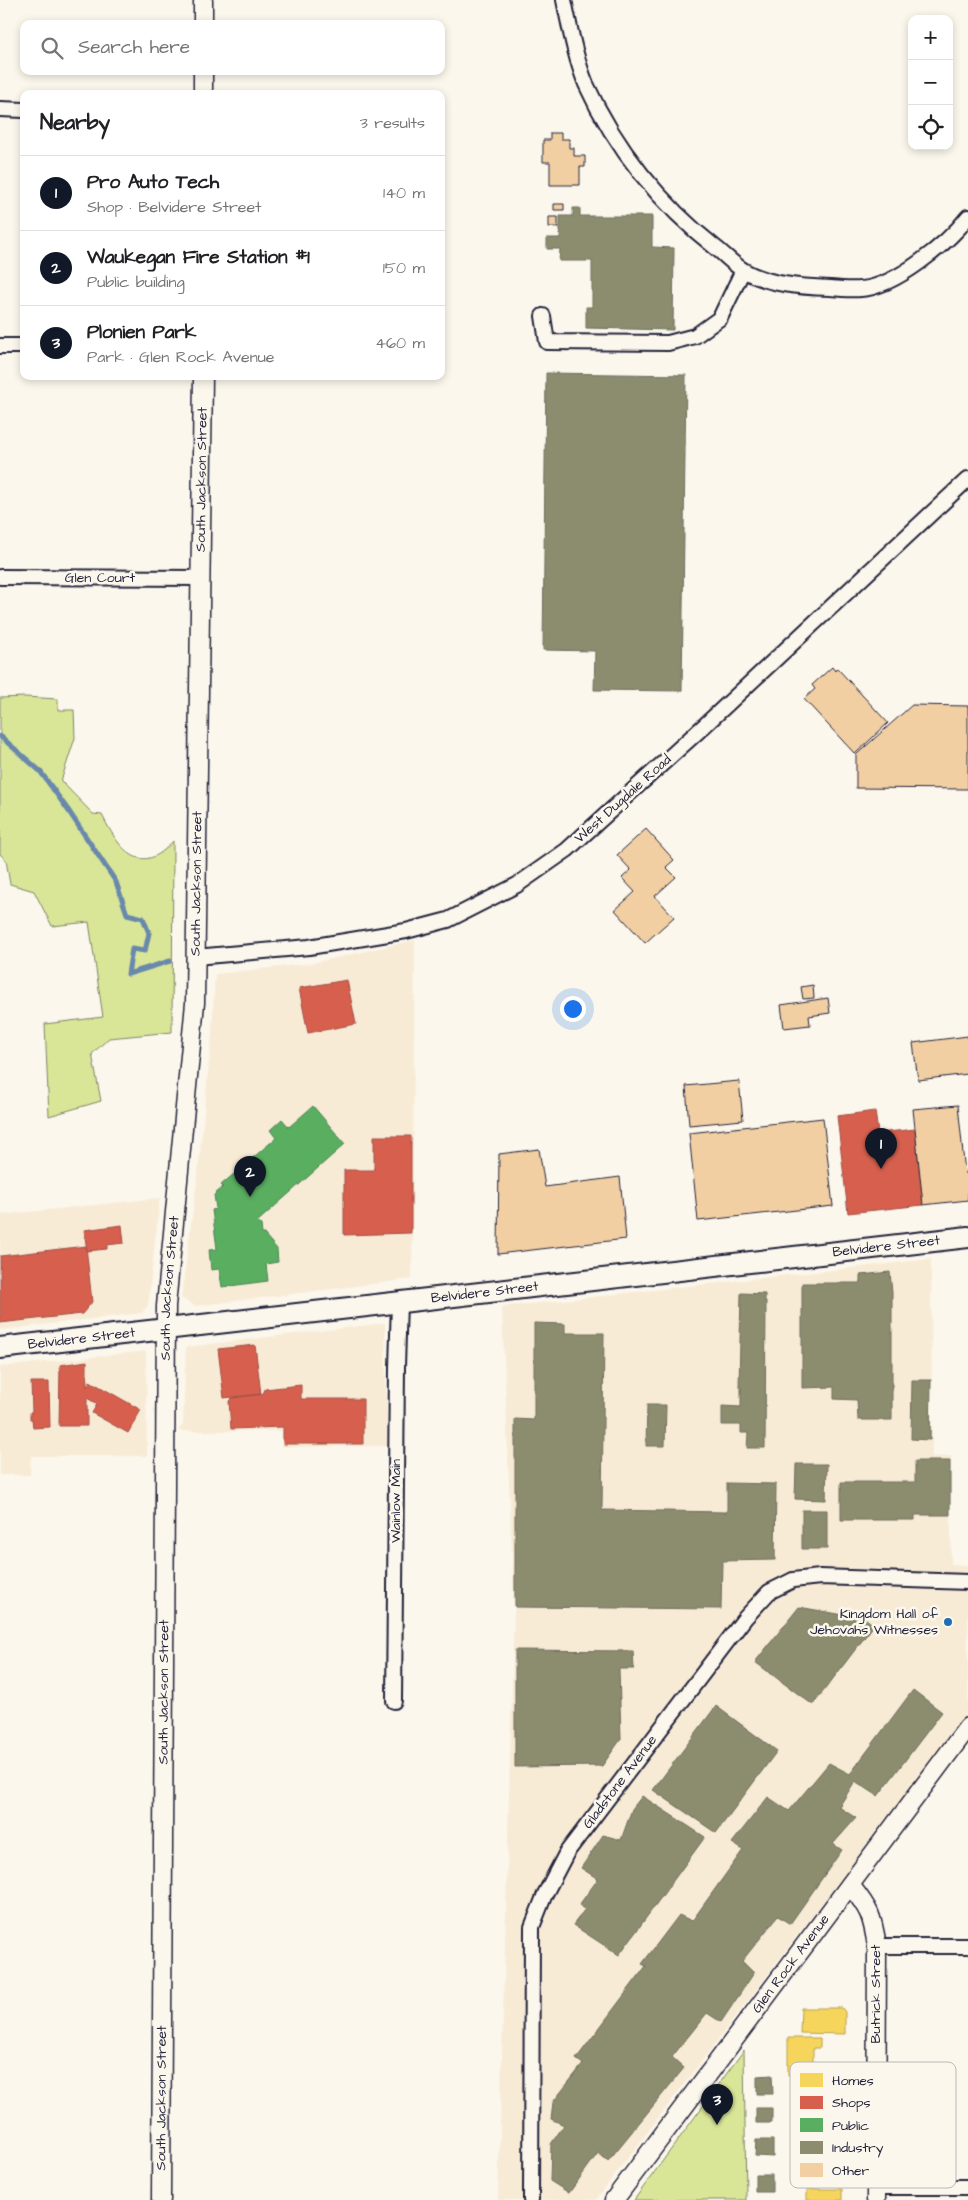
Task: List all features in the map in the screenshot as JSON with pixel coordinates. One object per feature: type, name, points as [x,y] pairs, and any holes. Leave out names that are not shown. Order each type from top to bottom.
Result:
[{"type":"main road","name":"Belvidere Street","points":[[0,1348],[968,1237]]},
{"type":"street","points":[[203,0],[203,20]]},
{"type":"street","points":[[564,0],[572,40],[586,82],[610,129],[646,180],[690,228],[742,270],[771,281],[814,288],[862,290],[895,279],[922,260],[968,217]]},
{"type":"street","points":[[203,75],[203,90]]},
{"type":"street","points":[[0,110],[20,110]]},
{"type":"street","points":[[543,316],[547,342],[668,343],[695,336],[720,318],[742,270]]},
{"type":"street","points":[[0,346],[20,346]]},
{"type":"street","name":"South Jackson Street","points":[[161,2200],[166,1306],[193,1034],[196,957],[203,380]]},
{"type":"street","name":"West Dugdale Road","points":[[196,957],[227,956],[309,947],[406,931],[448,920],[517,886],[567,850],[968,479]]},
{"type":"street","name":"Glen Court","points":[[0,577],[201,578]]},
{"type":"street","name":"Wainlow Main","points":[[394,1701],[399,1302]]},
{"type":"street","name":"Gladstone Avenue","points":[[531,2200],[532,1927],[545,1894],[567,1852],[745,1618],[769,1592],[793,1580],[820,1577],[968,1582]]},
{"type":"street","name":"Glen Rock Avenue","points":[[614,2200],[968,1727]]},
{"type":"street","name":"Butrick Street","points":[[850,1885],[868,1908],[874,1924],[877,1946],[877,2062]]},
{"type":"street","points":[[877,1946],[968,1946]]},
{"type":"street","points":[[876,2193],[953,2188]]},
{"type":"shaded area","points":[[415,940],[412,1279],[195,1306],[181,1298],[198,1173],[212,1033],[215,974],[313,963]]},
{"type":"shaded area","points":[[160,1198],[148,1305],[142,1313],[0,1330],[0,1215]]},
{"type":"shaded area","points":[[931,1259],[932,1457],[951,1456],[951,1564],[968,1565],[968,1712],[596,2200],[498,2200],[514,1610],[502,1307]]},
{"type":"shaded area","points":[[385,1323],[387,1446],[282,1447],[282,1431],[178,1431],[183,1425],[186,1347]]},
{"type":"shaded area","points":[[146,1351],[147,1456],[31,1456],[30,1475],[0,1475],[0,1367]]},
{"type":"green space","points":[[0,698],[58,699],[58,710],[74,710],[75,738],[61,781],[93,814],[102,815],[123,848],[131,855],[140,858],[150,858],[161,852],[173,841],[172,1032],[109,1038],[92,1054],[101,1101],[49,1116],[45,1024],[103,1017],[89,922],[52,926],[34,891],[10,884],[6,860],[0,854]]},
{"type":"green space","points":[[744,2050],[746,2200],[634,2200]]},
{"type":"building: Homes","points":[[801,2008],[842,2008],[845,2012],[845,2034],[800,2033]]},
{"type":"building: Homes","points":[[788,2038],[820,2038],[820,2048],[813,2048],[813,2062],[790,2062],[790,2075],[788,2075]]},
{"type":"building: Homes","points":[[807,2189],[842,2189],[842,2200],[807,2200]]},
{"type":"building: Shops","points":[[347,980],[356,1024],[308,1033],[299,988]]},
{"type":"building: Shops","points":[[875,1111],[878,1133],[915,1129],[923,1205],[848,1213],[837,1116]]},
{"type":"building: Shops","points":[[374,1136],[411,1136],[411,1233],[344,1235],[344,1170],[374,1170]]},
{"type":"building: Shops","points":[[122,1225],[124,1243],[107,1245],[107,1249],[87,1251],[84,1230]]},
{"type":"building: Shops","points":[[86,1246],[92,1302],[82,1314],[0,1323],[0,1256]]},
{"type":"building: Shops","points":[[255,1345],[261,1394],[224,1398],[218,1349]]},
{"type":"building: Shops","points":[[87,1361],[87,1387],[90,1381],[141,1410],[128,1433],[92,1413],[97,1404],[87,1398],[87,1426],[59,1426],[60,1365]]},
{"type":"building: Shops","points":[[31,1382],[49,1382],[50,1427],[33,1428],[32,1419],[30,1419],[30,1412],[32,1412]]},
{"type":"building: Shops","points":[[301,1385],[301,1399],[363,1399],[363,1444],[283,1444],[283,1427],[231,1429],[229,1401],[232,1398],[263,1394],[265,1389]]},
{"type":"building: Public","points":[[313,1106],[345,1144],[257,1222],[261,1225],[262,1234],[277,1249],[278,1262],[266,1264],[268,1281],[222,1287],[219,1269],[211,1270],[209,1250],[217,1249],[212,1210],[216,1209],[214,1195],[223,1187],[221,1185],[276,1138],[270,1130],[282,1119],[289,1127]]},
{"type":"building: Industry","points":[[573,208],[580,208],[580,216],[652,216],[652,247],[674,248],[673,330],[586,328],[586,307],[592,307],[592,261],[559,261],[560,249],[547,249],[547,238],[560,238],[560,216],[573,216]]},
{"type":"building: Industry","points":[[546,373],[686,375],[682,691],[594,690],[595,651],[543,650]]},
{"type":"building: Industry","points":[[890,1272],[892,1293],[892,1420],[858,1420],[857,1400],[834,1399],[834,1387],[802,1388],[802,1283],[860,1283],[860,1275]]},
{"type":"building: Industry","points":[[741,1293],[765,1294],[765,1448],[747,1448],[748,1433],[741,1433],[741,1425],[722,1425],[722,1406],[741,1407],[741,1387],[739,1387]]},
{"type":"building: Industry","points":[[534,1323],[565,1324],[565,1333],[604,1333],[602,1510],[727,1512],[727,1483],[776,1484],[775,1560],[722,1561],[721,1609],[515,1607],[515,1419],[534,1420]]},
{"type":"building: Industry","points":[[912,1380],[931,1380],[930,1440],[911,1439]]},
{"type":"building: Industry","points":[[647,1405],[666,1405],[665,1446],[646,1446]]},
{"type":"building: Industry","points":[[915,1461],[950,1461],[950,1515],[915,1515],[915,1520],[841,1520],[841,1482],[915,1482]]},
{"type":"building: Industry","points":[[796,1464],[827,1464],[826,1500],[795,1499]]},
{"type":"building: Industry","points":[[802,1510],[827,1510],[827,1549],[802,1549]]},
{"type":"building: Industry","points":[[799,1607],[866,1619],[874,1625],[813,1705],[755,1662]]},
{"type":"building: Industry","points":[[515,1650],[633,1651],[634,1669],[619,1669],[621,1739],[602,1766],[515,1767]]},
{"type":"building: Industry","points":[[913,1690],[942,1712],[878,1796],[855,1781],[839,1807],[856,1818],[833,1844],[842,1850],[790,1924],[778,1916],[742,1961],[754,1973],[721,2022],[707,2013],[672,2057],[684,2068],[608,2161],[598,2153],[569,2193],[550,2181],[551,2144],[564,2125],[551,2119],[553,2102],[583,2064],[576,2059],[646,1966],[642,1964],[679,1915],[692,1921],[743,1850],[732,1843],[768,1797],[789,1811],[829,1763],[850,1774]]},
{"type":"building: Industry","points":[[716,1706],[777,1751],[716,1833],[653,1790]]},
{"type":"building: Industry","points":[[642,1796],[705,1837],[619,1955],[573,1925],[585,1909],[579,1905],[598,1879],[581,1868],[603,1835],[621,1840],[632,1809]]},
{"type":"building: Industry","points":[[772,2075],[773,2094],[757,2094],[757,2076]]},
{"type":"building: Industry","points":[[756,2108],[772,2108],[772,2123],[756,2123]]},
{"type":"building: Industry","points":[[756,2140],[773,2140],[773,2157],[755,2156]]},
{"type":"building: Industry","points":[[755,2175],[772,2175],[772,2192],[755,2192]]},
{"type":"building: Other","points":[[550,133],[561,133],[561,139],[569,139],[569,148],[574,148],[574,156],[585,156],[585,167],[580,167],[580,185],[550,185],[550,162],[543,162],[543,140],[550,140]]},
{"type":"building: Other","points":[[554,204],[564,204],[564,210],[554,210]]},
{"type":"building: Other","points":[[549,217],[558,217],[558,227],[549,227]]},
{"type":"building: Other","points":[[832,667],[835,671],[837,668],[888,723],[855,754],[804,699],[815,689],[812,685]]},
{"type":"building: Other","points":[[912,705],[968,706],[968,789],[856,788],[856,755]]},
{"type":"building: Other","points":[[646,829],[674,860],[666,867],[676,877],[655,896],[674,917],[645,943],[615,910],[635,892],[622,878],[631,870],[617,855]]},
{"type":"building: Other","points":[[813,985],[814,998],[803,999],[801,987]]},
{"type":"building: Other","points":[[828,998],[830,1013],[809,1016],[810,1025],[784,1028],[781,1005]]},
{"type":"building: Other","points":[[968,1036],[968,1074],[918,1080],[913,1043]]},
{"type":"building: Other","points":[[739,1081],[743,1120],[689,1125],[686,1086]]},
{"type":"building: Other","points":[[958,1105],[965,1173],[968,1173],[968,1200],[923,1205],[913,1109]]},
{"type":"building: Other","points":[[823,1118],[833,1206],[698,1221],[689,1133]]},
{"type":"building: Other","points":[[539,1149],[545,1187],[620,1177],[626,1239],[498,1254],[499,1154]]},
{"type":"waterway","points":[[0,736],[40,771],[68,810],[116,882],[127,914],[143,918],[149,933],[145,951],[132,949],[128,974],[170,961]]},
{"type":"place","name":"Pro Auto Tech","points":[[881,1169]]},
{"type":"place","name":"Waukegan Fire Station #1","points":[[250,1197]]},
{"type":"place","name":"Kingdom Hall of Jehovahs Witnesses","points":[[948,1622]]},
{"type":"place","name":"Plonien Park","points":[[717,2125]]}]
